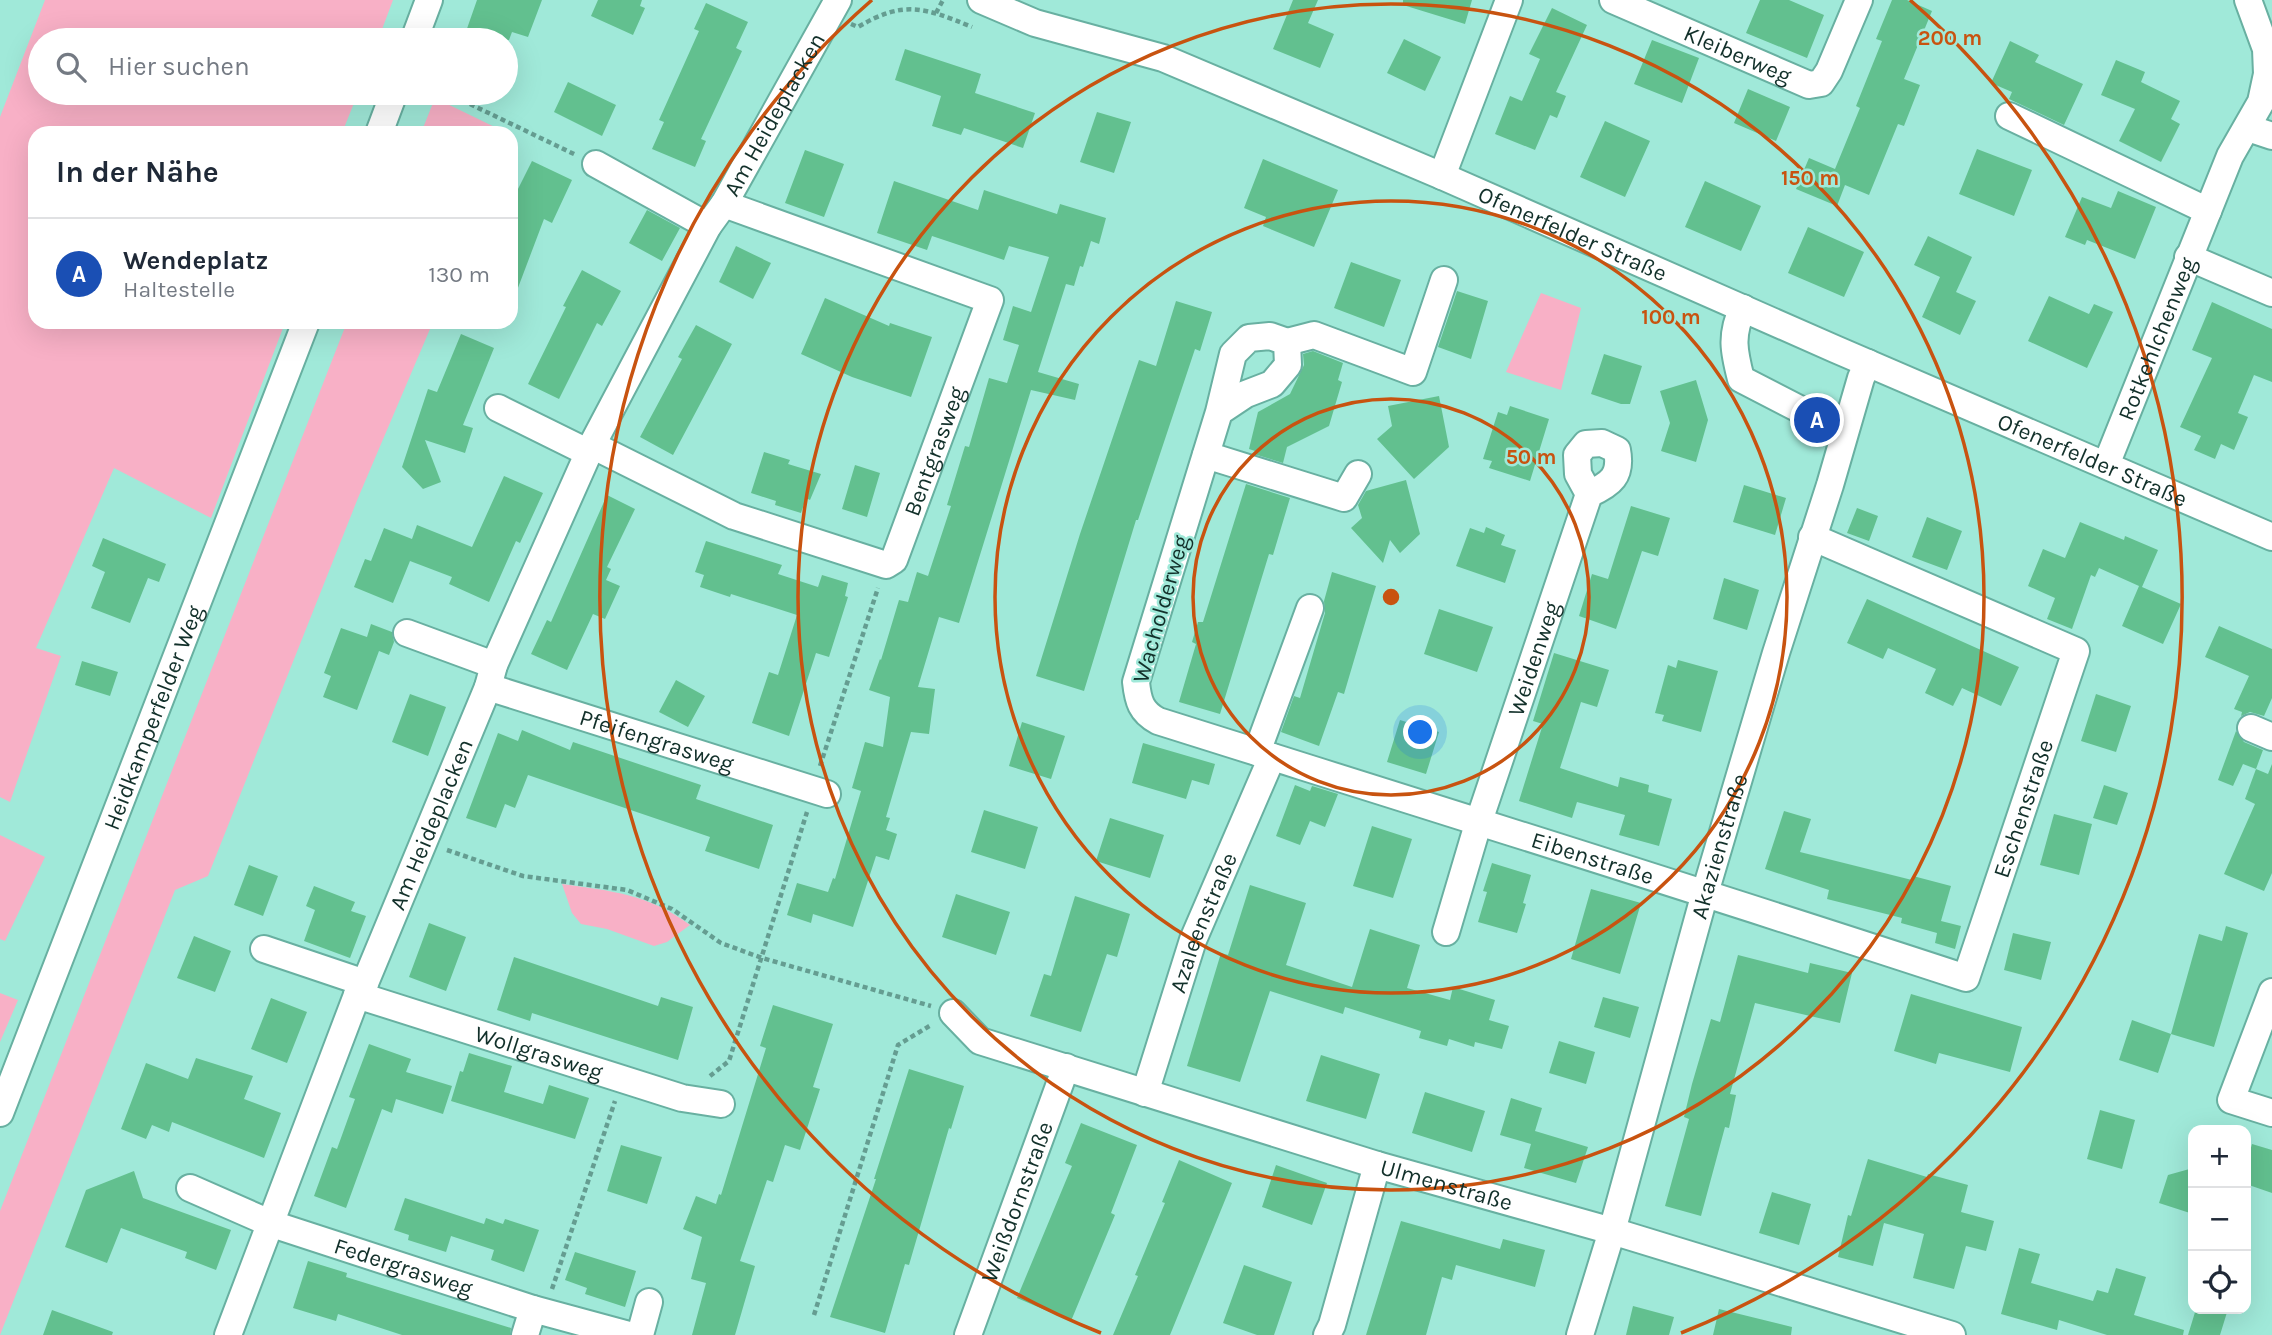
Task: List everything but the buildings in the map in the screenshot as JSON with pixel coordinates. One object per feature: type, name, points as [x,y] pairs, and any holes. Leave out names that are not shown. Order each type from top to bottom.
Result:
[{"type":"street","points":[[418,28],[429,0]]},
{"type":"street","name":"Am Heideplacken","points":[[228,1335],[361,989],[491,676],[591,449],[708,226],[724,204],[838,0]]},
{"type":"street","name":"Ofenerfelder Straße","points":[[981,0],[1035,23],[1163,58],[1442,176],[2272,537]]},
{"type":"street","points":[[1442,176],[1508,0]]},
{"type":"street","name":"Kleiberweg","points":[[1612,0],[1809,85],[1821,83],[1829,71],[1859,0]]},
{"type":"street","name":"Rotkehlchenweg","points":[[2106,465],[2231,156],[2260,132],[2261,102],[2267,74],[2266,49],[2248,0]]},
{"type":"street","points":[[382,126],[390,105]]},
{"type":"street","points":[[2009,116],[2208,211]]},
{"type":"street","points":[[596,164],[708,226]]},
{"type":"street","name":"Bentgrasweg","points":[[724,204],[990,300],[894,560],[886,565]]},
{"type":"street","points":[[2188,257],[2272,293]]},
{"type":"street","name":"Wacholderweg","points":[[1265,755],[1149,716],[1139,704],[1136,682],[1219,412],[1233,354],[1249,338],[1270,336],[1287,342],[1314,335],[1413,372],[1444,280]]},
{"type":"street","points":[[1743,309],[1735,325],[1735,354],[1741,379],[1844,432]]},
{"type":"street","name":"Heidkamperfelder Weg","points":[[0,1112],[303,329]]},
{"type":"street","points":[[1219,412],[1246,394],[1272,384],[1288,365],[1287,342]]},
{"type":"street","name":"Akazienstraße","points":[[1580,1335],[1612,1231],[1705,893],[1844,432],[1868,363]]},
{"type":"street","points":[[498,408],[733,516],[886,565]]},
{"type":"street","points":[[1206,455],[1344,498],[1358,474]]},
{"type":"street","name":"Weidenweg","points":[[1478,824],[1589,494]]},
{"type":"street","name":"Eschenstraße","points":[[1705,893],[1966,978],[2076,650],[1812,537]]},
{"type":"street","points":[[1265,755],[1310,608]]},
{"type":"street","points":[[407,632],[491,676]]},
{"type":"street","name":"Pfeifengrasweg","points":[[491,676],[820,791]]},
{"type":"street","name":"Eibenstraße","points":[[1265,755],[1705,893]]},
{"type":"street","name":"Azaleenstraße","points":[[1145,1093],[1193,940],[1265,755]]},
{"type":"street","points":[[1446,932],[1478,824]]},
{"type":"street","points":[[264,949],[361,989]]},
{"type":"street","name":"Wollgrasweg","points":[[361,989],[622,1079],[682,1098],[721,1104]]},
{"type":"street","points":[[2272,992],[2231,1100],[2272,1113]]},
{"type":"street","name":"Ulmenstraße","points":[[953,1013],[980,1041],[1377,1165],[1612,1231],[1952,1335]]},
{"type":"street","name":"Weißdornstraße","points":[[968,1335],[1066,1067]]},
{"type":"street","points":[[1328,1335],[1377,1165]]},
{"type":"street","points":[[190,1188],[272,1224]]},
{"type":"street","name":"Federgrasweg","points":[[272,1224],[539,1311],[629,1335]]},
{"type":"street","points":[[640,1335],[649,1302]]},
{"type":"street","points":[[525,1335],[539,1311]]},
{"type":"path","points":[[936,13],[943,0]]},
{"type":"path","points":[[472,105],[516,126]]},
{"type":"path","points":[[518,127],[596,164]]},
{"type":"path","points":[[682,1098],[729,1061],[799,843],[820,791],[886,565]]},
{"type":"path","points":[[424,841],[523,876],[627,890],[672,909],[721,943],[762,958],[953,1013]]},
{"type":"path","points":[[814,1315],[898,1045],[953,1013]]},
{"type":"path","points":[[539,1311],[622,1079]]},
{"type":"shaded area","points":[[45,0],[393,0],[382,28],[34,28]]},
{"type":"shaded area","points":[[28,44],[28,105],[353,105],[345,126],[28,126],[28,329],[283,329],[211,518],[114,468],[36,648],[61,656],[10,802],[0,797],[0,117]]},
{"type":"shaded area","points":[[432,105],[449,105],[493,126],[424,126]]},
{"type":"shaded area","points":[[1541,293],[1581,308],[1561,390],[1506,372]]},
{"type":"shaded area","points":[[344,329],[430,329],[358,498],[208,876],[175,890],[0,1335],[0,1211]]},
{"type":"shaded area","points":[[0,835],[45,857],[5,941],[0,939]]},
{"type":"shaded area","points":[[562,884],[629,895],[660,906],[690,925],[667,942],[654,946],[607,929],[581,924],[572,913]]},
{"type":"shaded area","points":[[0,993],[18,1000],[0,1042]]},
{"type":"place","name":"Wendeplatz","points":[[1817,420]]}]
